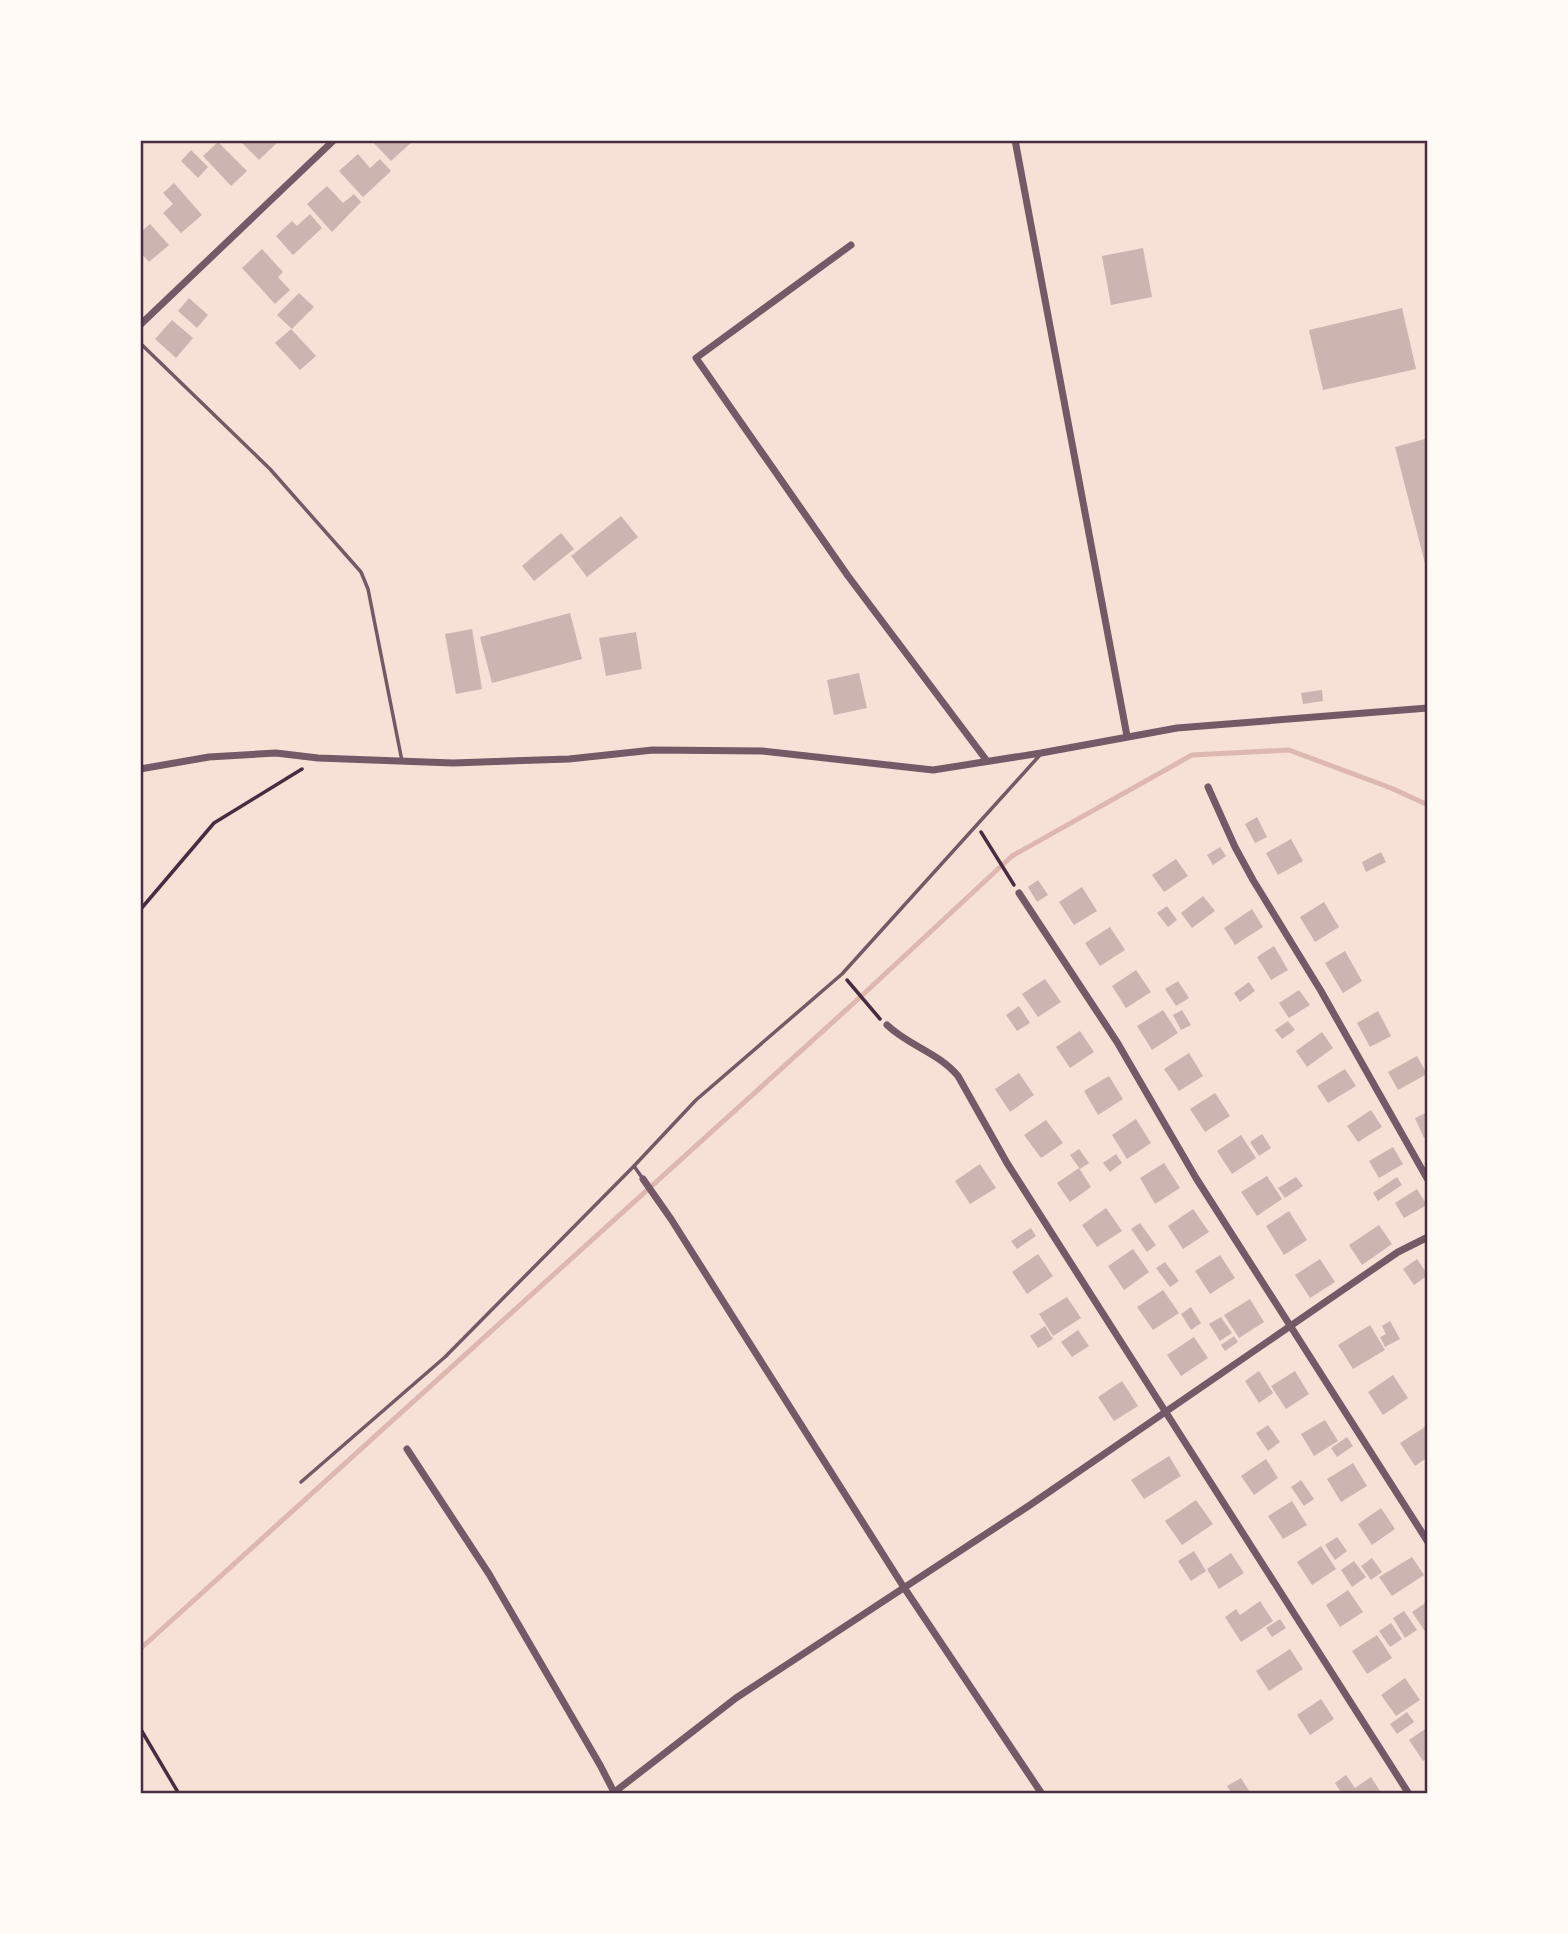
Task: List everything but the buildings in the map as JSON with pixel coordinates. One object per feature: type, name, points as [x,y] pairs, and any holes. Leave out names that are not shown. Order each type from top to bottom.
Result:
[{"type":"street","points":[[140,325],[334,140]]},
{"type":"street","points":[[1014,140],[1127,736]]},
{"type":"street","points":[[850,246],[696,358],[848,576],[987,761]]},
{"type":"street","points":[[140,769],[222,756],[276,753],[318,758],[453,764],[569,759],[653,750],[762,751],[933,770],[1177,728],[1428,708]]},
{"type":"street","points":[[1208,787],[1235,848],[1321,991],[1428,1180]]},
{"type":"street","points":[[1019,893],[1117,1042],[1196,1178],[1428,1542]]},
{"type":"street","points":[[887,1025],[902,1039],[948,1065],[958,1076],[1007,1163],[1409,1794]]},
{"type":"street","points":[[643,1179],[904,1586],[1042,1794]]},
{"type":"street","points":[[408,1450],[489,1574],[600,1765],[614,1794],[736,1698],[1030,1505],[1398,1252],[1428,1237]]},
{"type":"lane","points":[[140,343],[270,469],[361,572],[368,589],[402,762]]},
{"type":"lane","points":[[301,1482],[445,1357],[696,1100],[842,974],[1041,753]]},
{"type":"lane","points":[[634,1166],[643,1179]]},
{"type":"path","points":[[140,910],[214,823],[318,758]]},
{"type":"path","points":[[977,825],[1008,875]]},
{"type":"path","points":[[853,987],[867,1006],[887,1025]]},
{"type":"path","points":[[140,1728],[179,1794]]},
{"type":"waterway","points":[[140,1649],[856,1001],[1012,856],[1192,755],[1289,750],[1391,788],[1428,805]]}]
